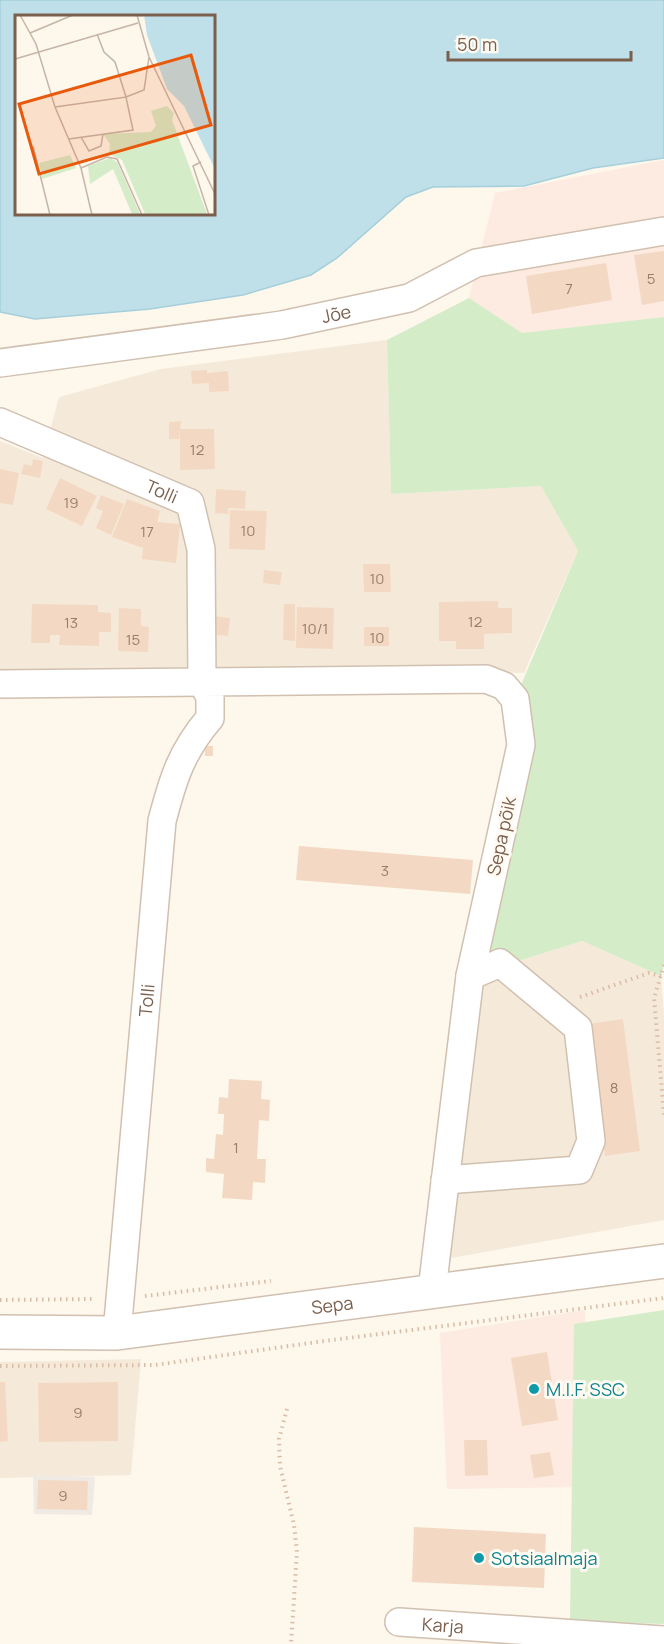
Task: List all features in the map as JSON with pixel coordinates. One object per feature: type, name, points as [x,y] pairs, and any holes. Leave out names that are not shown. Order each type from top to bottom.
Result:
[{"type":"street","name":"Jõe","points":[[0,363],[282,325],[409,298],[476,263],[664,231]]},
{"type":"street","name":"Tolli","points":[[0,422],[190,503],[201,549],[202,682],[210,697],[210,718],[192,739],[175,771],[162,821],[117,1333]]},
{"type":"street","name":"Sepa põik","points":[[202,682],[486,680],[504,686],[515,699],[521,745],[470,976],[432,1290]]},
{"type":"street","points":[[0,684],[202,682]]},
{"type":"street","points":[[445,1180],[579,1170],[591,1141],[578,1028],[500,963],[470,976]]},
{"type":"street","name":"Sepa","points":[[0,1332],[117,1333],[664,1261]]},
{"type":"street","name":"Karja","points":[[399,1622],[664,1640]]},
{"type":"path","points":[[664,965],[654,998],[664,1115]]},
{"type":"path","points":[[0,1300],[120,1299],[283,1280]]},
{"type":"path","points":[[0,1366],[155,1365],[664,1298]]},
{"type":"path","points":[[287,1409],[279,1448],[280,1466],[294,1525],[297,1552],[291,1644]]},
{"type":"shaded area","points":[[664,160],[664,317],[522,333],[469,298],[495,193]]},
{"type":"shaded area","points":[[387,340],[391,494],[541,486],[578,551],[524,673],[179,669],[0,670],[0,441],[43,458],[59,397],[161,369]]},
{"type":"shaded area","points":[[582,941],[661,976],[664,1015],[664,1220],[440,1260],[470,976]]},
{"type":"shaded area","points":[[585,1310],[585,1487],[447,1489],[440,1333]]},
{"type":"shaded area","points":[[141,1359],[131,1475],[0,1478],[0,1362]]},
{"type":"shaded area","points":[[33,1475],[95,1477],[92,1515],[34,1514]]},
{"type":"green space","points":[[469,298],[522,333],[664,317],[664,965],[661,976],[582,941],[470,976],[515,699],[578,551],[541,486],[391,494],[387,340]]},
{"type":"green space","points":[[664,1310],[664,1624],[570,1621],[574,1324]]},
{"type":"water","points":[[0,0],[664,0],[664,158],[593,168],[524,186],[433,187],[406,197],[337,258],[311,275],[243,295],[150,309],[35,319],[0,312]]},
{"type":"building","points":[[664,251],[664,301],[642,305],[634,255]]},
{"type":"building","points":[[606,263],[612,300],[532,314],[526,276]]},
{"type":"building","points":[[207,370],[207,373],[228,371],[229,391],[209,392],[209,383],[192,384],[191,371]]},
{"type":"building","points":[[181,421],[179,439],[169,439],[169,422]]},
{"type":"building","points":[[180,429],[214,429],[215,469],[180,470]]},
{"type":"building","points":[[33,459],[43,461],[40,478],[21,474],[24,464],[32,466]]},
{"type":"building","points":[[0,469],[19,473],[13,505],[0,503]]},
{"type":"building","points":[[60,478],[97,496],[82,526],[46,509]]},
{"type":"building","points":[[216,489],[246,491],[245,509],[228,508],[229,514],[215,513]]},
{"type":"building","points":[[101,495],[124,504],[111,535],[96,528],[103,511],[96,508]]},
{"type":"building","points":[[127,499],[160,511],[157,522],[180,524],[176,563],[142,559],[143,548],[112,537]]},
{"type":"building","points":[[230,510],[267,511],[265,550],[229,549]]},
{"type":"building","points":[[363,564],[390,564],[391,592],[364,592]]},
{"type":"building","points":[[264,570],[282,572],[280,585],[263,583]]},
{"type":"building","points":[[498,601],[498,608],[512,608],[512,633],[484,634],[484,649],[456,649],[456,641],[439,641],[439,602]]},
{"type":"building","points":[[32,604],[98,605],[98,612],[111,613],[111,632],[99,632],[99,646],[59,645],[60,635],[50,635],[50,643],[31,643]]},
{"type":"building","points":[[284,604],[295,604],[295,641],[283,640]]},
{"type":"building","points":[[297,607],[334,608],[333,649],[296,648]]},
{"type":"building","points":[[119,608],[141,609],[141,626],[149,627],[148,652],[118,651]]},
{"type":"building","points":[[213,616],[230,618],[228,636],[211,634]]},
{"type":"building","points":[[364,627],[389,627],[389,646],[364,646]]},
{"type":"building","points":[[205,746],[213,746],[213,756],[205,756]]},
{"type":"building","points":[[299,846],[473,860],[470,894],[296,880]]},
{"type":"building","points":[[623,1019],[640,1151],[605,1156],[588,1024]]},
{"type":"building","points":[[229,1079],[262,1081],[261,1099],[270,1100],[269,1121],[259,1120],[257,1159],[266,1159],[265,1183],[253,1182],[252,1200],[222,1198],[224,1174],[206,1172],[206,1158],[214,1159],[216,1134],[223,1135],[224,1114],[218,1114],[219,1097],[228,1098]]},
{"type":"building","name":"M.I.F. SSC","points":[[547,1352],[558,1420],[522,1426],[511,1358]]},
{"type":"building","points":[[0,1382],[5,1382],[8,1441],[0,1442]]},
{"type":"building","points":[[118,1382],[118,1441],[39,1442],[38,1383]]},
{"type":"building","points":[[464,1440],[487,1440],[488,1475],[465,1476]]},
{"type":"building","points":[[550,1452],[554,1475],[534,1478],[530,1455]]},
{"type":"building","points":[[38,1480],[88,1481],[87,1510],[37,1509]]},
{"type":"building","name":"Sotsiaalmaja","points":[[414,1527],[546,1534],[544,1588],[412,1582]]},
{"type":"place","name":"M.I.F. SSC","points":[[534,1389]]},
{"type":"place","name":"Sotsiaalmaja","points":[[479,1558]]}]
